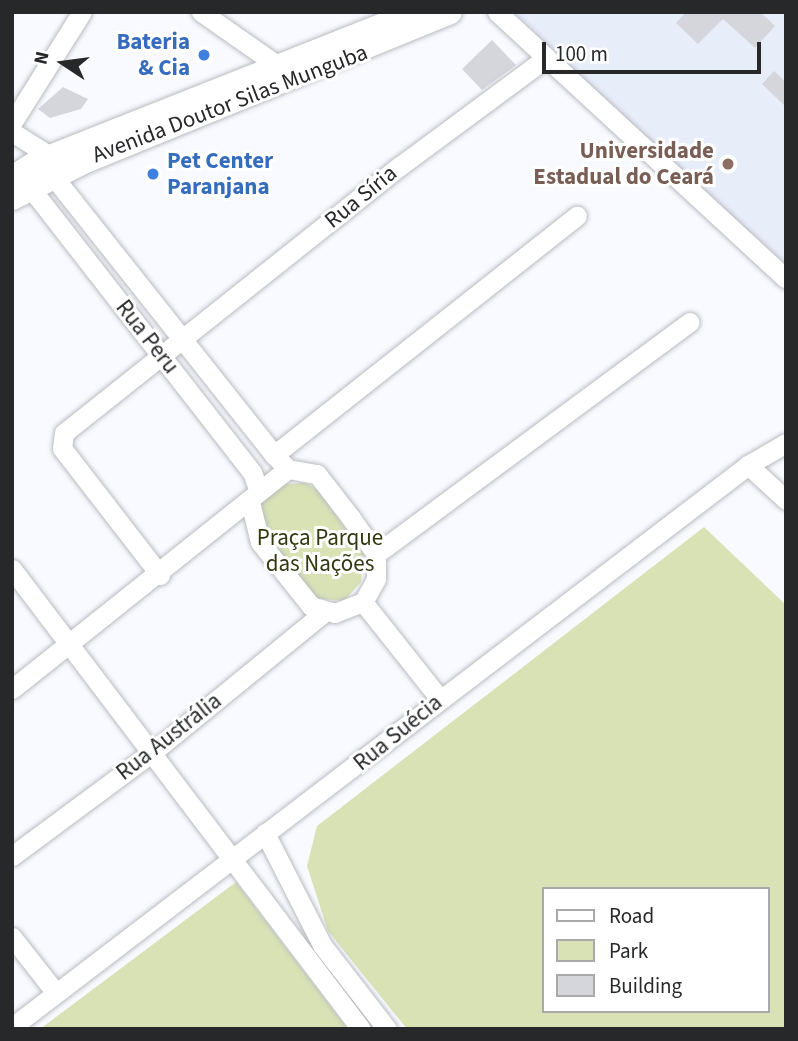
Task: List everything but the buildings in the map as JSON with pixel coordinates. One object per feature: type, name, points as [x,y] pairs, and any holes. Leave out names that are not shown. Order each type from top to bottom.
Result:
[{"type":"main road","name":"Avenida Doutor Silas Munguba","points":[[288,73],[413,12]]},
{"type":"main road","name":"Avenida Doutor Silas Munguba","points":[[18,187],[52,166],[450,12]]},
{"type":"street","points":[[12,123],[82,12]]},
{"type":"street","points":[[201,12],[288,73]]},
{"type":"street","points":[[497,12],[786,279]]},
{"type":"street","name":"Rua Síria","points":[[162,356],[400,166],[546,58]]},
{"type":"street","name":"Rua Peru","points":[[12,132],[52,166],[90,228],[281,462]]},
{"type":"street","name":"Rua Peru","points":[[18,187],[72,241],[251,472],[260,542],[322,614]]},
{"type":"street","points":[[12,689],[160,575],[254,496],[281,462],[577,216]]},
{"type":"street","points":[[72,241],[90,228]]},
{"type":"street","points":[[376,554],[690,322]]},
{"type":"street","points":[[160,575],[62,448],[64,433],[162,356]]},
{"type":"street","name":"Rua Suécia","points":[[12,1027],[748,465],[786,443]]},
{"type":"street","points":[[281,462],[317,474],[376,554],[376,579],[363,602],[322,614]]},
{"type":"street","points":[[748,465],[786,500]]},
{"type":"street","points":[[12,569],[154,751],[233,856],[262,900],[361,1029]]},
{"type":"street","points":[[363,602],[440,699]]},
{"type":"street","name":"Rua Austrália","points":[[12,856],[154,751],[322,614]]},
{"type":"street","points":[[265,833],[322,945],[387,1029]]},
{"type":"street","points":[[262,900],[257,883],[263,873],[279,871],[287,879]]},
{"type":"street","points":[[12,936],[56,993]]},
{"type":"shaded area","name":"Universidade Estadual do Ceará","points":[[514,12],[786,12],[786,272],[598,96]]},
{"type":"green space","name":"Praça Parque das Nações","points":[[306,483],[319,491],[364,555],[361,582],[344,601],[314,598],[261,533],[257,513],[262,498],[280,484]]},
{"type":"green space","points":[[704,527],[786,605],[786,1029],[407,1029],[328,931],[307,866],[317,826]]},
{"type":"green space","points":[[236,882],[348,1029],[40,1029]]},
{"type":"place","name":"Bateria & Cia","points":[[204,55]]},
{"type":"place","name":"Universidade Estadual do Ceará","points":[[728,164]]},
{"type":"place","name":"Pet Center Paranjana","points":[[153,174]]}]
